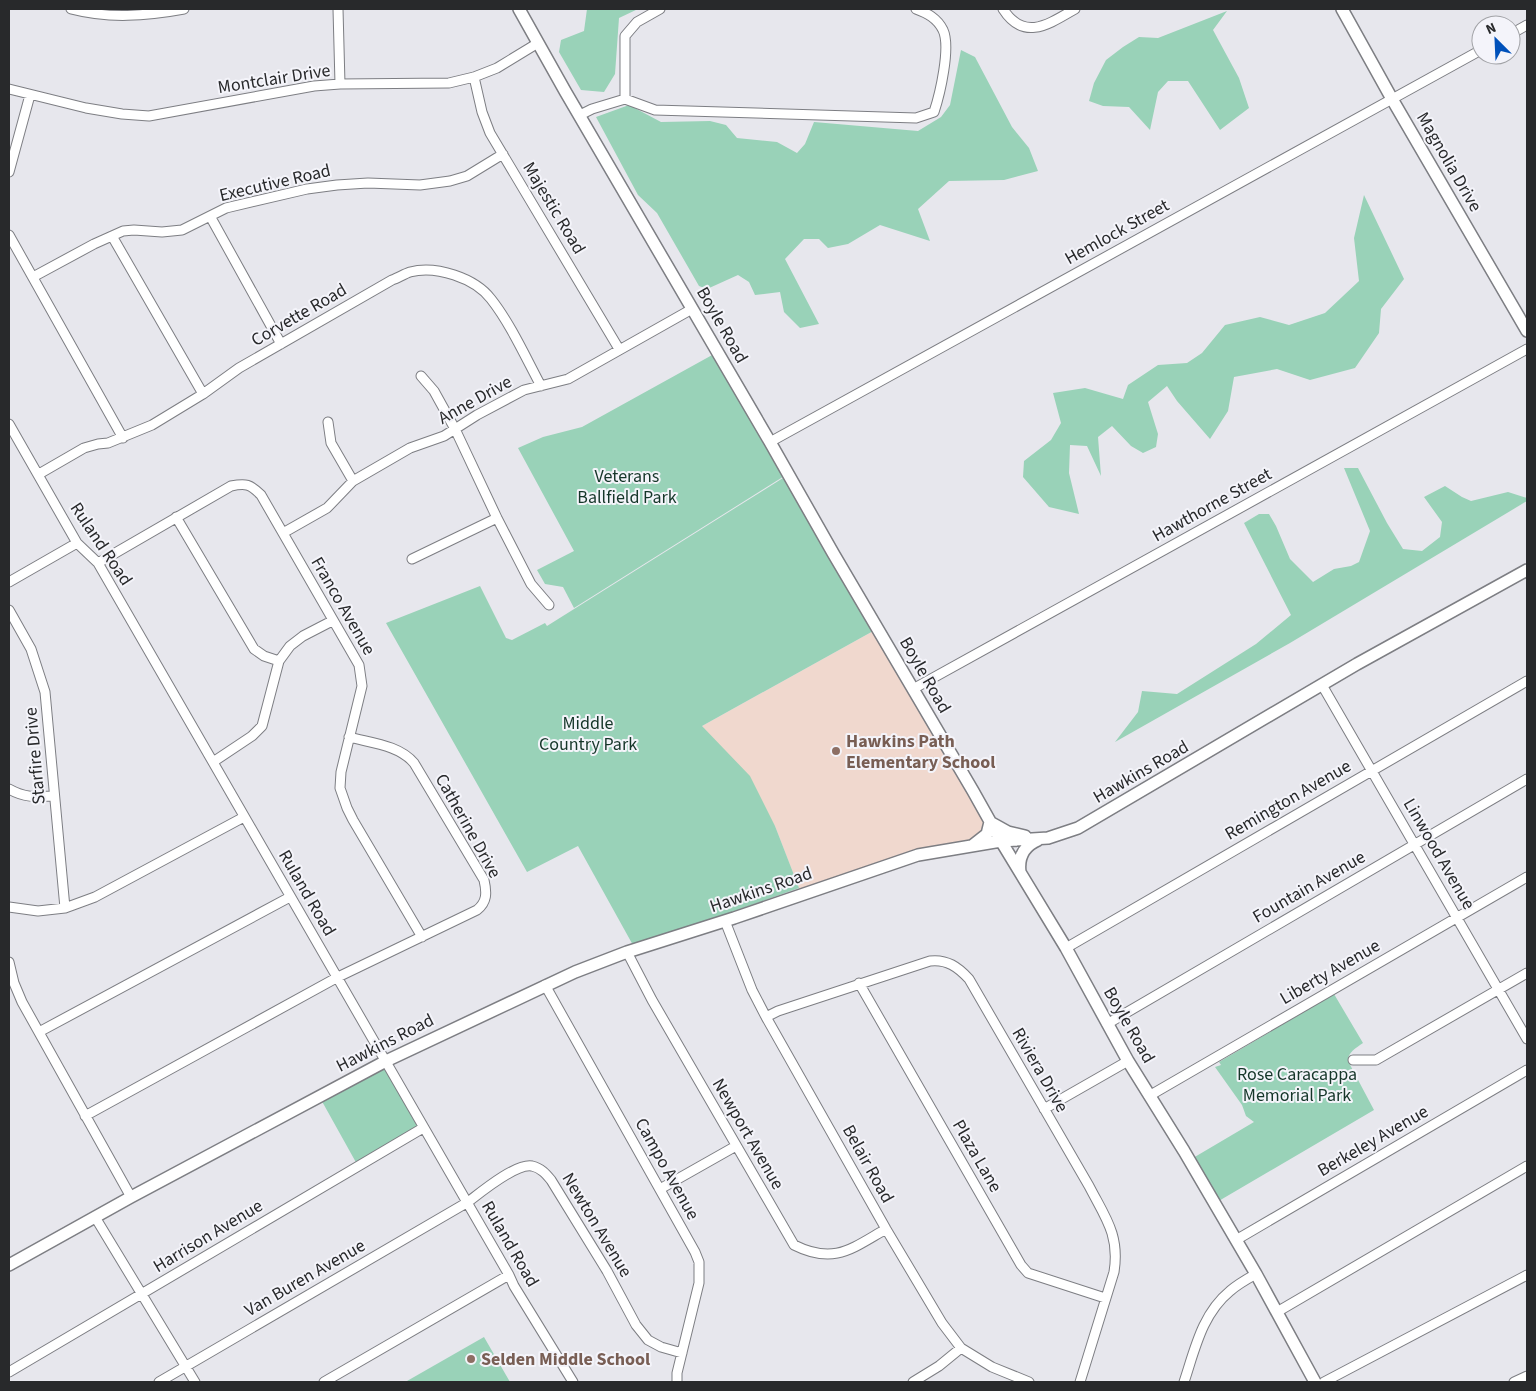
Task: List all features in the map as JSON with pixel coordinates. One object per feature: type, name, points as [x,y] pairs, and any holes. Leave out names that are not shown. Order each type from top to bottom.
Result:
[{"type":"street","points":[[71,9],[104,16],[137,16],[184,9]]},
{"type":"street","points":[[338,9],[340,84]]},
{"type":"street","name":"Boyle Road","points":[[519,9],[1001,842],[1066,948],[1128,1061],[1256,1274],[1315,1382]]},
{"type":"street","points":[[625,99],[625,36],[637,22],[660,9]]},
{"type":"street","points":[[580,115],[592,109],[625,99],[654,110],[916,118],[934,112],[941,92],[946,43],[943,30],[929,13],[916,9]]},
{"type":"street","points":[[1003,9],[1017,24],[1031,28],[1045,25],[1075,9]]},
{"type":"street","name":"Magnolia Drive","points":[[1342,9],[1527,331]]},
{"type":"street","name":"Montclair Drive","points":[[9,89],[86,108],[149,116],[314,86],[448,83],[474,77],[497,68],[538,43]]},
{"type":"street","name":"Hemlock Street","points":[[770,442],[1471,56]]},
{"type":"street","name":"Majestic Road","points":[[474,77],[482,112],[490,133],[619,349]]},
{"type":"street","points":[[9,172],[30,95]]},
{"type":"street","name":"Executive Road","points":[[33,277],[123,231],[162,232],[182,230],[226,208],[307,189],[368,183],[420,185],[450,181],[467,176],[504,154]]},
{"type":"street","points":[[210,216],[281,344]]},
{"type":"street","points":[[9,235],[123,438]]},
{"type":"street","points":[[112,236],[203,394]]},
{"type":"street","name":"Corvette Road","points":[[39,474],[84,448],[123,438],[152,425],[203,394],[239,368],[392,280],[411,272],[434,270],[450,273],[465,279],[490,297],[541,386]]},
{"type":"street","name":"Anne Drive","points":[[283,533],[326,508],[353,480],[410,448],[444,436],[515,394],[568,379],[692,308]]},
{"type":"street","name":"Hawthorne Street","points":[[912,689],[1527,349]]},
{"type":"street","points":[[421,376],[434,391],[455,429],[531,584],[549,606]]},
{"type":"street","points":[[328,422],[331,443],[353,480]]},
{"type":"street","name":"Ruland Road","points":[[9,424],[77,542],[98,563],[338,977],[423,1128],[468,1202],[514,1286],[573,1382]]},
{"type":"street","name":"Franco Avenue","points":[[98,563],[231,486],[242,484],[252,486],[261,495],[359,665],[362,686],[341,772],[340,788],[347,808],[390,885],[422,937]]},
{"type":"street","points":[[176,517],[254,648],[264,656],[278,661]]},
{"type":"street","points":[[412,559],[497,518]]},
{"type":"street","points":[[9,582],[77,542]]},
{"type":"street","name":"Hawkins Road","points":[[9,1265],[131,1197],[386,1061],[545,985],[627,952],[725,921],[918,855],[1001,842],[1039,840],[1062,834],[1086,824],[1322,685],[1527,570]]},
{"type":"street","name":"Starfire Drive","points":[[9,610],[31,649],[45,692],[65,908]]},
{"type":"street","points":[[213,762],[252,736],[262,726],[278,661],[290,646],[303,636],[332,620]]},
{"type":"street","name":"Remington Avenue","points":[[1066,948],[1527,681]]},
{"type":"street","name":"Linwood Avenue","points":[[1322,685],[1527,1039]]},
{"type":"street","name":"Catherine Drive","points":[[85,1116],[338,977],[482,906],[487,892],[484,880],[408,755],[399,750],[349,737]]},
{"type":"street","name":"Fountain Avenue","points":[[1107,1024],[1527,779]]},
{"type":"street","points":[[9,789],[20,795],[34,797],[54,796]]},
{"type":"street","points":[[9,910],[38,911],[65,908],[94,897],[244,816]]},
{"type":"street","points":[[969,847],[987,834],[990,822],[1008,832],[1039,840]]},
{"type":"street","points":[[1020,872],[1020,857],[1024,849],[1031,843],[1039,840]]},
{"type":"street","name":"Liberty Avenue","points":[[1149,1096],[1527,877]]},
{"type":"street","points":[[39,1032],[290,897]]},
{"type":"street","name":"Belair Road","points":[[725,921],[752,990],[766,1017],[886,1229],[942,1323],[961,1348],[992,1367],[1029,1382]]},
{"type":"street","name":"Newport Avenue","points":[[627,952],[652,1000],[794,1245],[818,1254],[830,1255],[848,1250],[886,1229]]},
{"type":"street","name":"Riviera Drive","points":[[766,1017],[778,1011],[859,983],[930,961],[938,960],[955,966],[969,979],[1108,1220],[1114,1238],[1117,1256],[1116,1264],[1086,1369],[1080,1382]]},
{"type":"street","points":[[9,962],[14,983],[22,1002],[131,1197]]},
{"type":"street","points":[[1353,1060],[1376,1060],[1527,973]]},
{"type":"street","name":"Plaza Lane","points":[[859,983],[1028,1273],[1105,1298]]},
{"type":"street","name":"Campo Avenue","points":[[545,985],[699,1262],[698,1283],[677,1373],[677,1382]]},
{"type":"street","points":[[1044,1109],[1128,1061]]},
{"type":"street","name":"Berkeley Avenue","points":[[1236,1240],[1527,1070]]},
{"type":"street","name":"Harrison Avenue","points":[[9,1372],[423,1128]]},
{"type":"street","points":[[660,1189],[736,1146]]},
{"type":"street","name":"Newton Avenue","points":[[468,1202],[520,1168],[531,1166],[543,1170],[552,1180],[607,1271],[636,1325],[648,1340],[661,1347],[682,1352]]},
{"type":"street","points":[[1277,1312],[1527,1166]]},
{"type":"street","name":"Van Buren Avenue","points":[[159,1382],[468,1202]]},
{"type":"street","points":[[95,1217],[195,1382]]},
{"type":"street","points":[[1184,1382],[1206,1318],[1218,1302],[1231,1290],[1256,1274]]},
{"type":"street","points":[[324,1382],[509,1275]]},
{"type":"street","points":[[1324,1382],[1527,1275]]},
{"type":"street","points":[[913,1382],[939,1366],[961,1348]]},
{"type":"street","points":[[1514,1382],[1527,1376]]},
{"type":"shaded area","name":"Hawkins Path Elementary School","points":[[875,630],[996,838],[800,891],[775,826],[702,726]]},
{"type":"green space","points":[[587,9],[638,9],[619,18],[615,74],[604,92],[581,90],[559,52],[561,40],[584,31]]},
{"type":"green space","points":[[1227,11],[1213,30],[1239,78],[1249,108],[1220,130],[1188,81],[1168,81],[1158,92],[1150,130],[1129,107],[1103,106],[1089,101],[1094,83],[1106,60],[1123,47],[1139,37],[1158,38]]},
{"type":"green space","points":[[961,50],[975,57],[1012,127],[1029,148],[1038,171],[1004,180],[949,181],[918,209],[930,241],[880,225],[848,244],[828,248],[819,239],[804,239],[785,259],[819,324],[800,328],[784,312],[780,292],[755,295],[749,282],[738,275],[707,289],[699,286],[657,213],[638,195],[596,117],[629,105],[661,122],[710,121],[726,125],[737,138],[777,142],[797,153],[805,144],[814,122],[918,131],[941,117],[950,105]]},
{"type":"green space","points":[[1364,195],[1404,279],[1381,309],[1379,333],[1355,368],[1310,380],[1277,369],[1234,377],[1228,411],[1210,439],[1177,401],[1167,386],[1148,402],[1158,434],[1156,447],[1143,453],[1131,446],[1112,426],[1098,437],[1101,476],[1087,446],[1070,445],[1069,473],[1079,514],[1049,507],[1023,477],[1024,461],[1051,440],[1061,423],[1053,393],[1085,388],[1123,399],[1128,385],[1158,365],[1187,363],[1202,353],[1225,325],[1260,317],[1289,325],[1325,313],[1359,281],[1354,238]]},
{"type":"green space","name":"Veterans Ballfield Park","points":[[714,354],[786,475],[574,608],[563,587],[545,584],[537,570],[574,551],[518,448],[543,437],[582,427]]},
{"type":"green space","points":[[1344,468],[1358,468],[1403,549],[1422,551],[1440,537],[1442,522],[1424,497],[1445,486],[1471,501],[1508,492],[1527,498],[1527,501],[1290,643],[1115,742],[1138,712],[1142,691],[1177,694],[1256,644],[1291,615],[1244,523],[1259,514],[1269,514],[1290,559],[1313,582],[1334,569],[1351,566],[1359,562],[1370,531]]},
{"type":"green space","name":"Middle Country Park","points":[[783,478],[875,630],[702,726],[750,776],[775,826],[799,888],[634,947],[578,846],[527,872],[386,623],[480,586],[506,638],[512,640],[545,623],[547,626]]},
{"type":"green space","name":"Rose Caracappa Memorial Park","points":[[1334,994],[1363,1043],[1351,1053],[1348,1061],[1374,1110],[1217,1202],[1193,1158],[1254,1122],[1246,1116],[1242,1105],[1215,1067],[1221,1065],[1219,1062]]},
{"type":"green space","points":[[386,1061],[423,1128],[358,1166],[319,1096]]},
{"type":"green space","name":"Selden Middle School","points":[[484,1337],[510,1382],[407,1381]]},
{"type":"place","name":"Hawkins Path Elementary School","points":[[836,751]]},
{"type":"place","name":"Selden Middle School","points":[[471,1359]]}]
